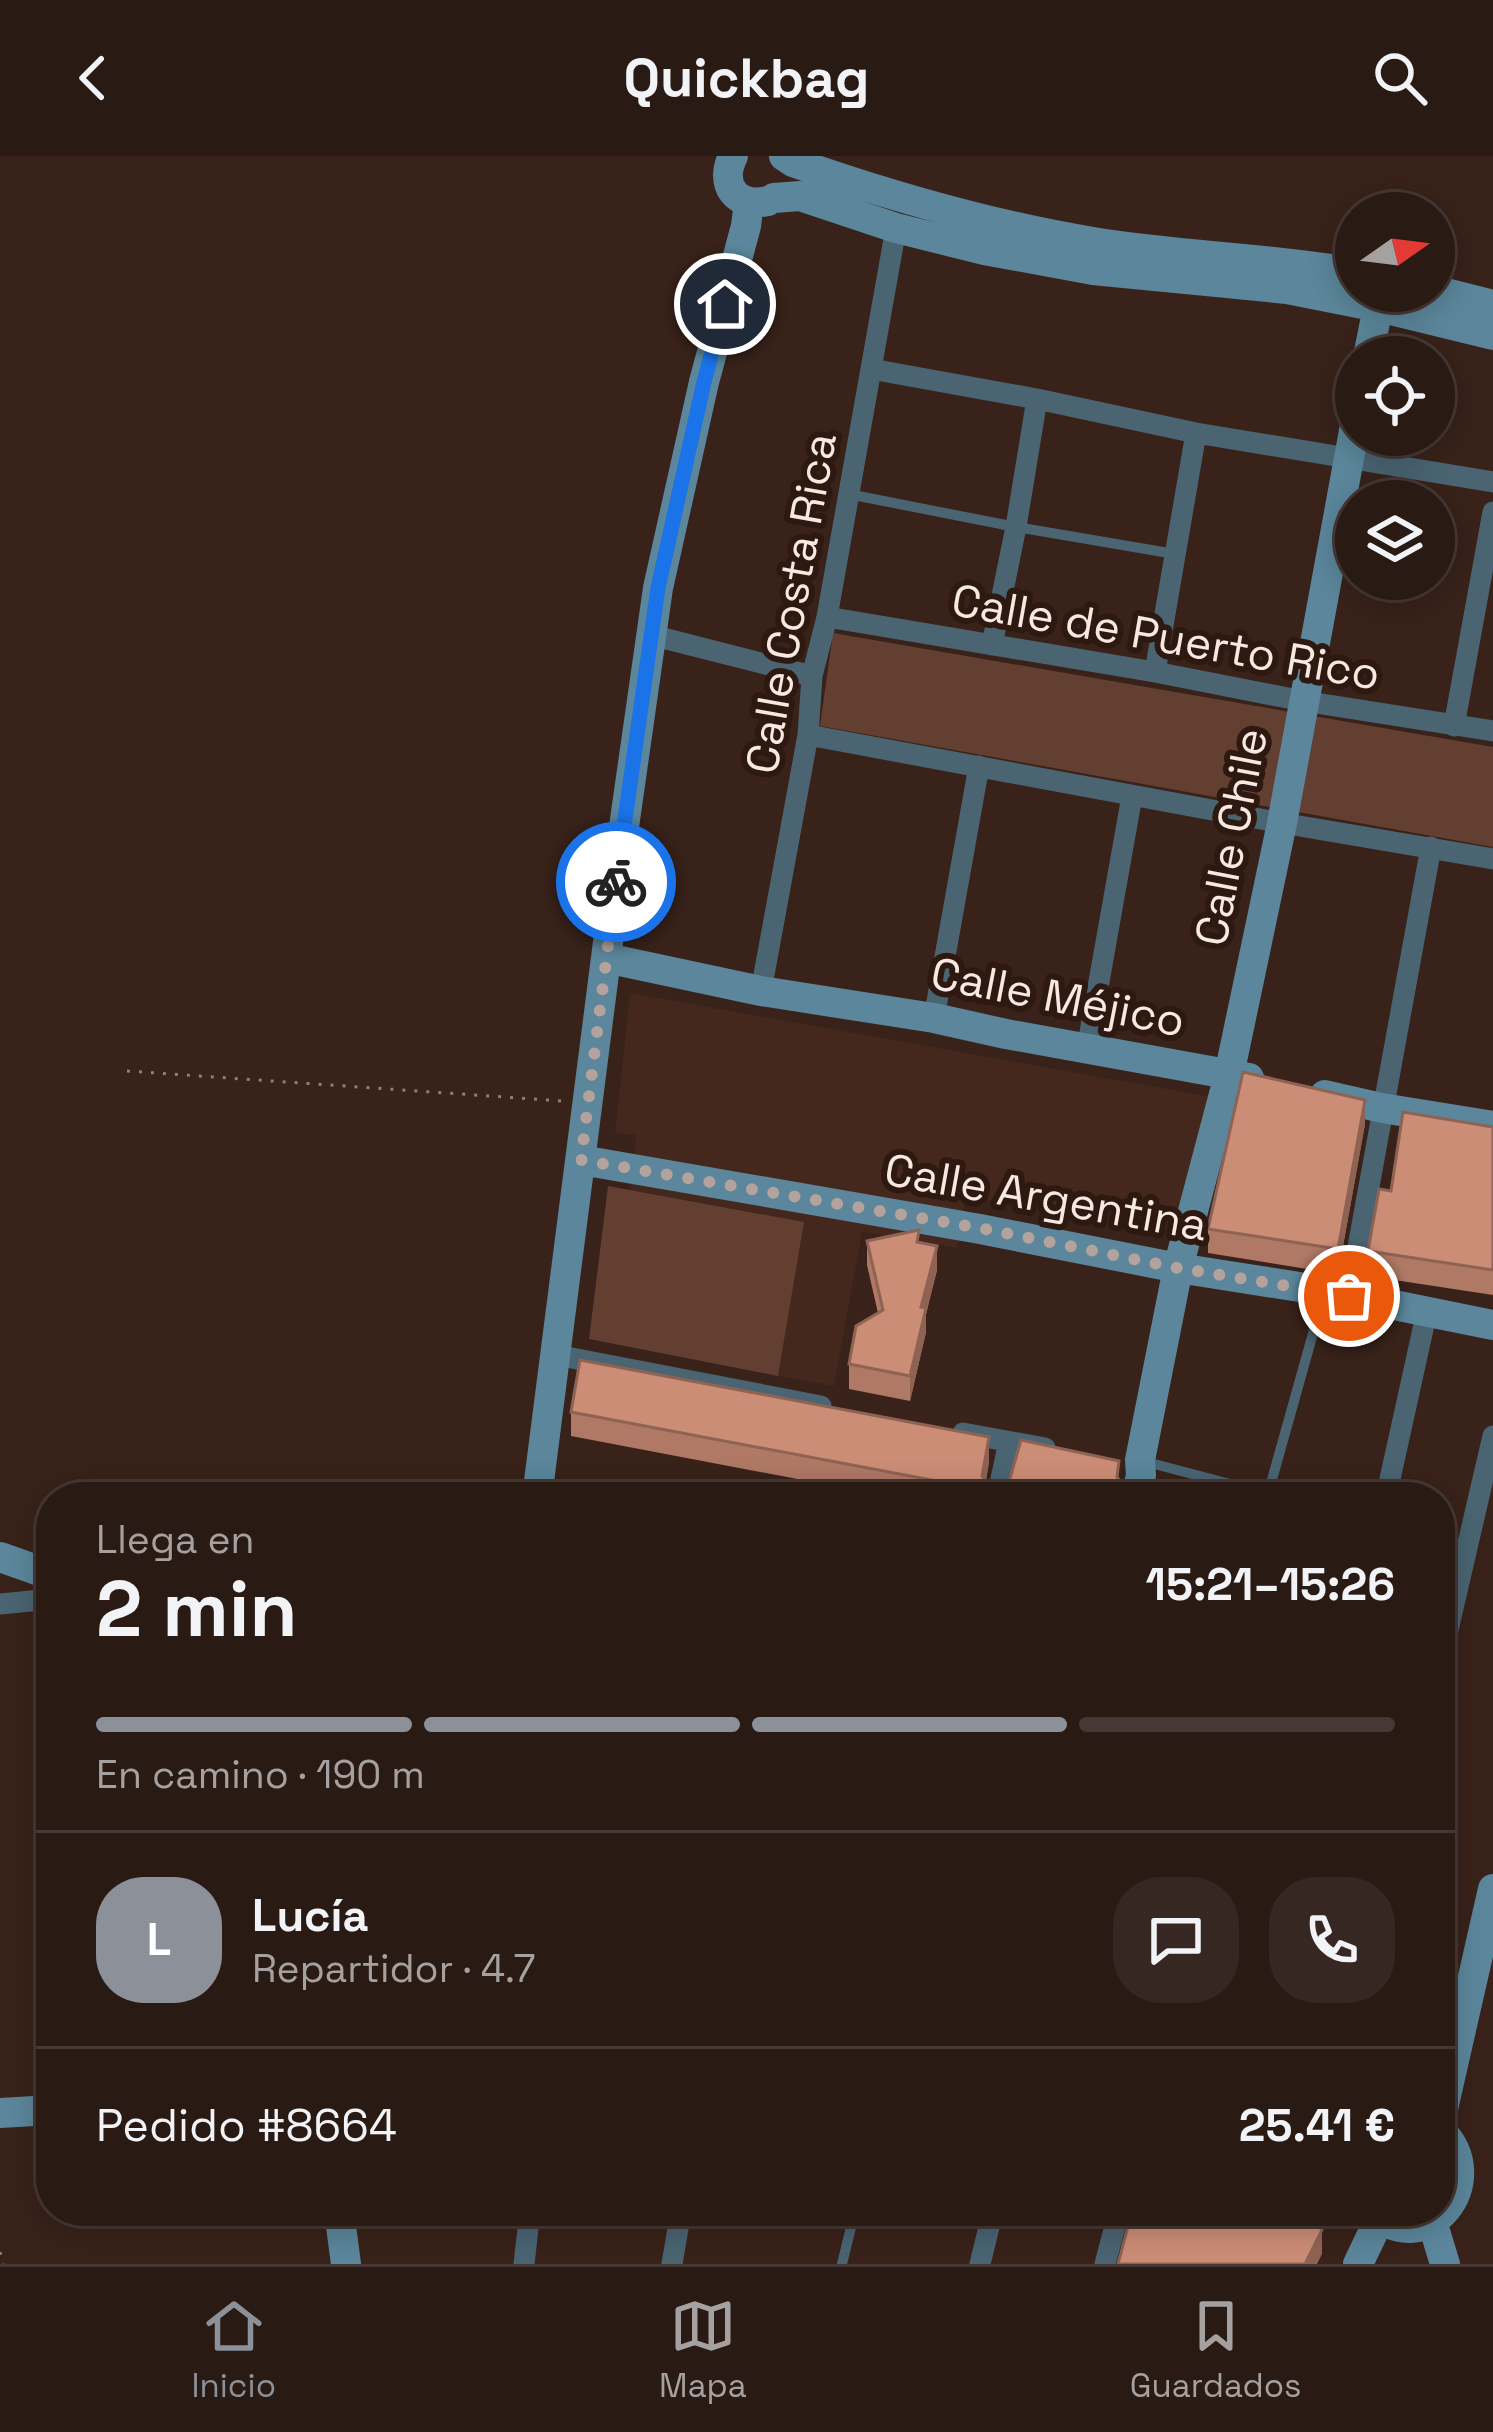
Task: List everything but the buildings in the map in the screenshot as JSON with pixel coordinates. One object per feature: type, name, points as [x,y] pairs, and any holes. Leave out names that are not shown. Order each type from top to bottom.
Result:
[{"type":"street","points":[[539,1482],[658,588],[704,382],[746,226],[762,200],[785,182],[782,156]]},
{"type":"street","points":[[782,156],[869,189],[994,223],[1191,255],[1291,261],[1335,269]]},
{"type":"street","points":[[728,160],[734,193],[762,200],[800,196],[896,228],[1093,270],[1335,299]]},
{"type":"street","name":"Calle Costa Rica","points":[[761,991],[808,735],[812,676],[827,617],[896,228]]},
{"type":"street","points":[[1455,295],[1493,305]]},
{"type":"street","points":[[1399,312],[1493,334]]},
{"type":"street","points":[[872,369],[1196,433],[1493,482]]},
{"type":"street","points":[[992,645],[1037,399]]},
{"type":"street","points":[[1154,672],[1196,433]]},
{"type":"street","name":"Calle Chile","points":[[1139,1482],[1141,1475],[1125,1459],[1229,1075],[1282,823],[1350,456]]},
{"type":"street","points":[[1454,726],[1493,512]]},
{"type":"street","name":"Calle de Puerto Rico","points":[[827,617],[1493,731]]},
{"type":"street","points":[[651,635],[812,676]]},
{"type":"street","points":[[808,735],[1493,859]]},
{"type":"street","points":[[934,1018],[979,766]]},
{"type":"street","points":[[1087,1049],[1132,796]]},
{"type":"street","points":[[1337,1294],[1382,1108],[1431,847]]},
{"type":"street","name":"Calle Méjico","points":[[606,958],[1493,1126]]},
{"type":"street","name":"Calle Argentina","points":[[581,1160],[980,1228],[1493,1325]]},
{"type":"street","points":[[1389,1482],[1427,1311]]},
{"type":"street","points":[[556,1355],[850,1412]]},
{"type":"street","points":[[941,1429],[1071,1454]]},
{"type":"street","points":[[1455,1599],[1493,1436]]},
{"type":"street","points":[[1000,1482],[1009,1442]]},
{"type":"street","points":[[9,1560],[24,1580],[9,1604]]},
{"type":"street","points":[[1455,2196],[1493,1888]]},
{"type":"street","points":[[0,2113],[36,2111]]},
{"type":"street","points":[[341,2226],[346,2264]]},
{"type":"street","points":[[524,2264],[528,2226]]},
{"type":"street","points":[[672,2264],[678,2226]]},
{"type":"street","points":[[980,2264],[989,2226]]},
{"type":"street","points":[[1105,2264],[1115,2226]]},
{"type":"street","points":[[1358,2264],[1371,2226]]},
{"type":"street","points":[[1389,2226],[1420,2234],[1443,2226]]},
{"type":"street","points":[[1435,2231],[1445,2264]]},
{"type":"lane","points":[[848,494],[1175,554]]},
{"type":"lane","points":[[1277,1482],[1337,1294]]},
{"type":"lane","points":[[1125,1459],[1217,1482]]},
{"type":"lane","points":[[842,2264],[851,2226]]},
{"type":"path","points":[[127,1071],[588,1103]]},
{"type":"path","points":[[0,2252],[3,2264]]},
{"type":"shaded area","points":[[833,633],[1493,747],[1493,847],[820,726]]},
{"type":"shaded area","points":[[630,993],[1218,1098],[1195,1238],[966,1196],[957,1248],[862,1232],[834,1386],[778,1376],[803,1222],[630,1190],[636,1135],[615,1133]]},
{"type":"shaded area","points":[[608,1186],[804,1222],[778,1376],[589,1339]]},
{"type":"way so far","points":[[616,882],[581,1160],[1349,1296]]},
{"type":"route","points":[[616,882],[658,588],[725,304]]}]
